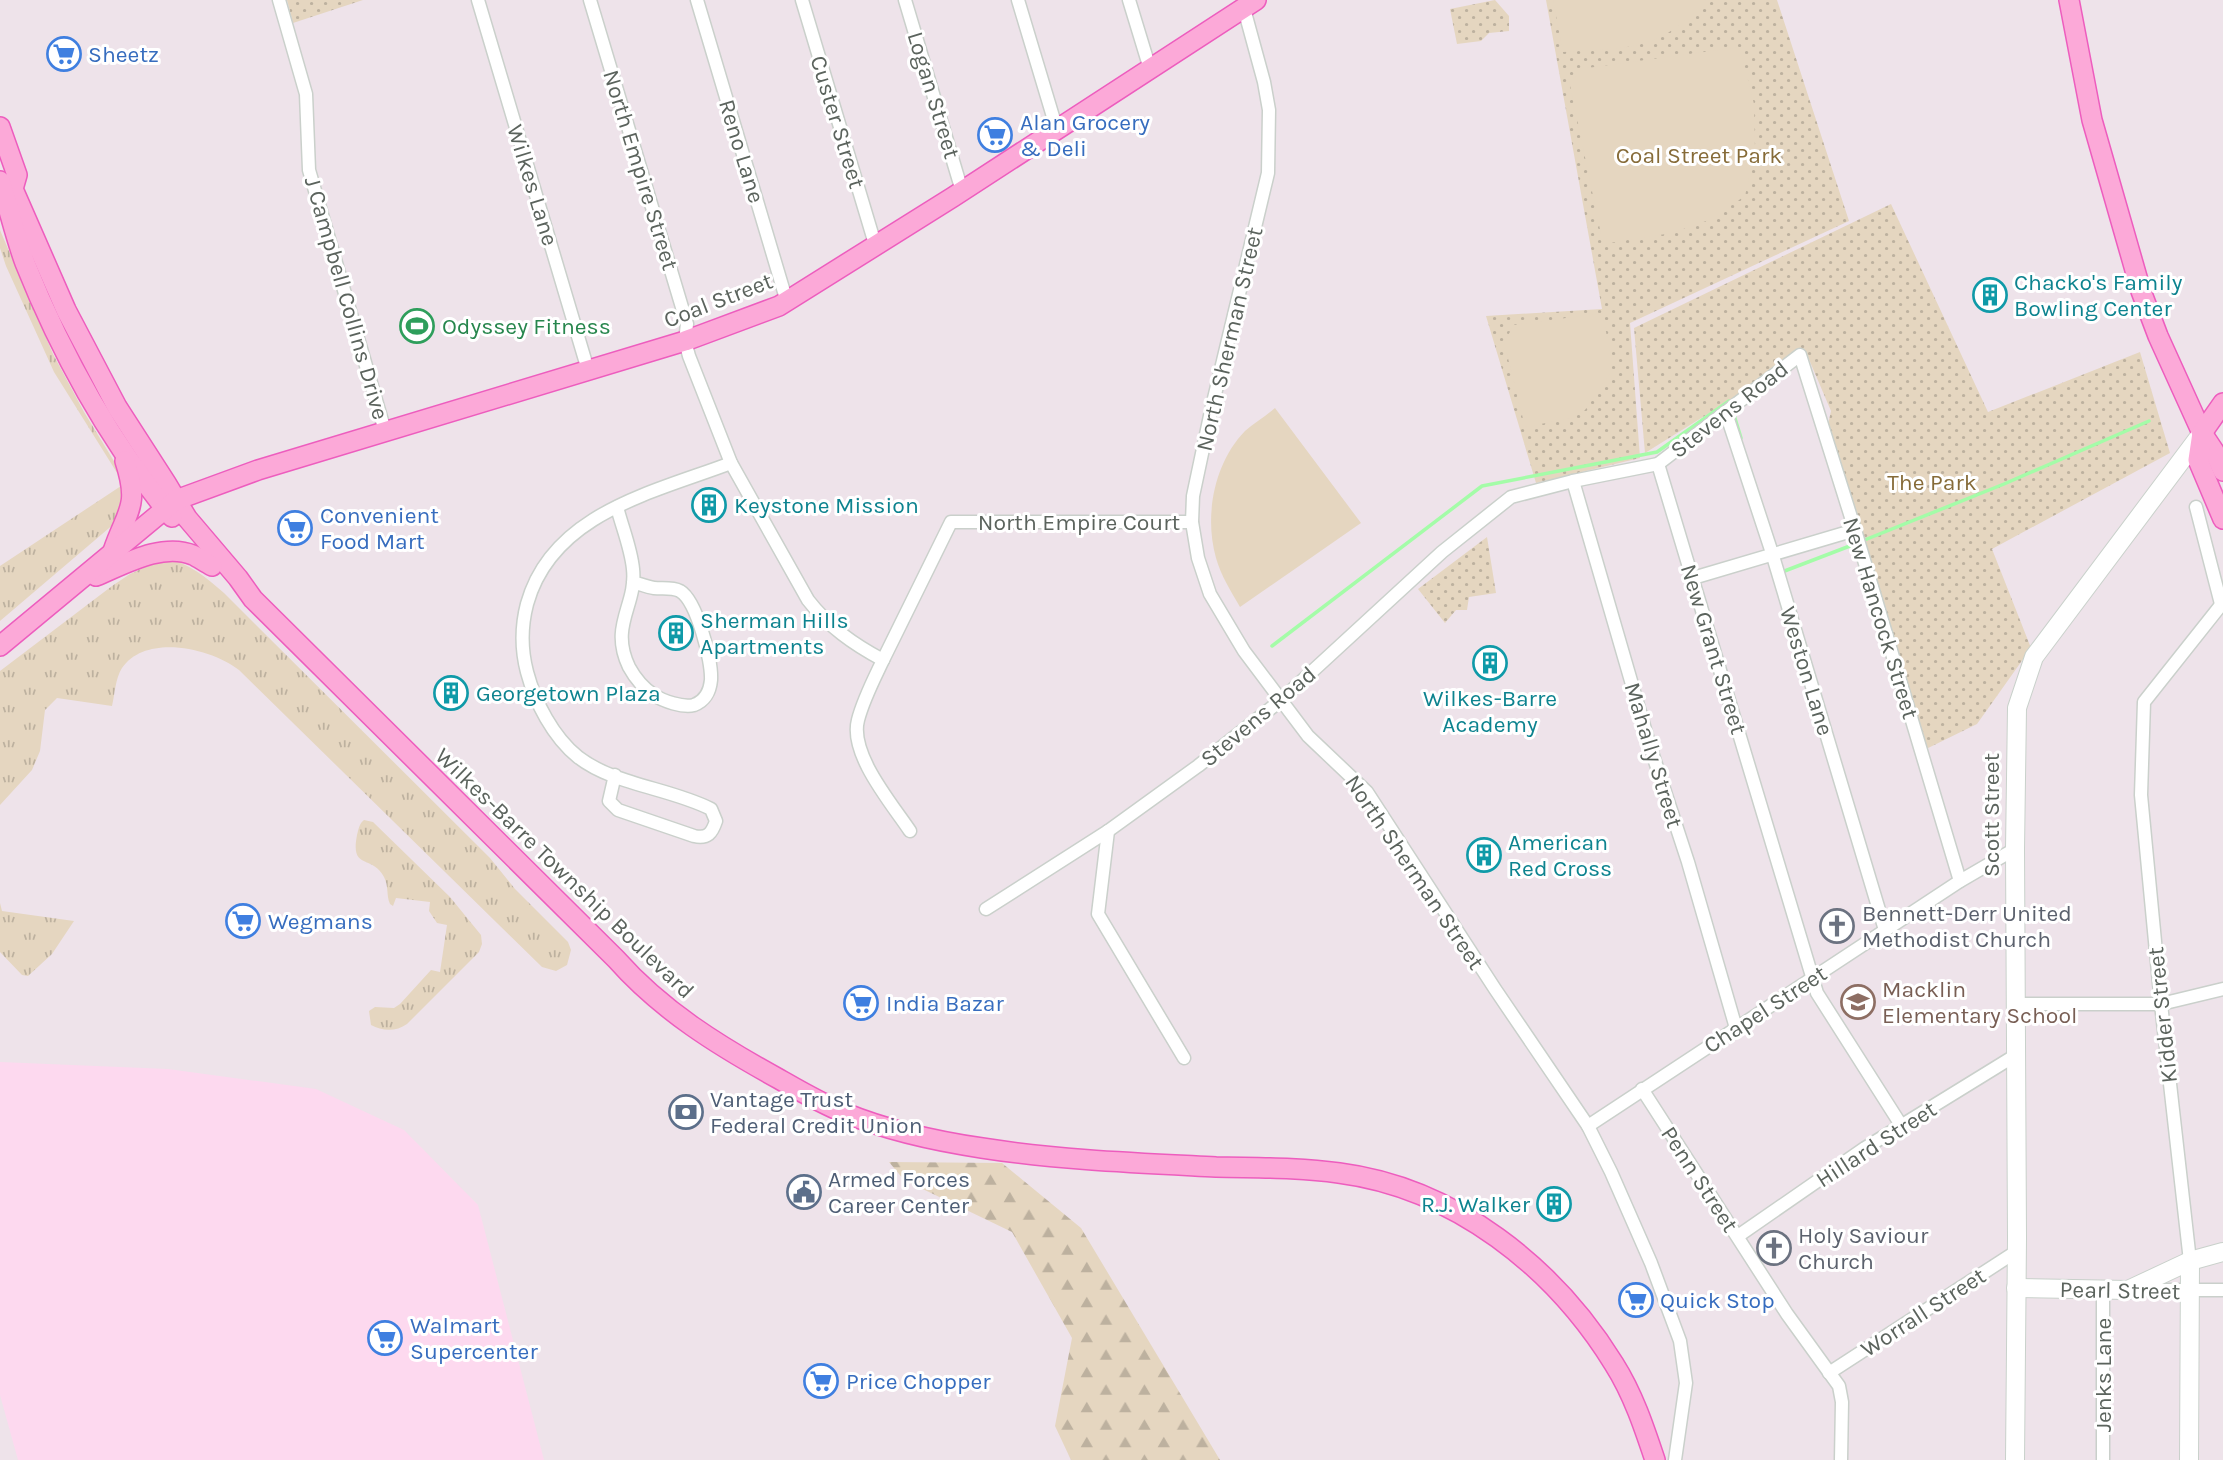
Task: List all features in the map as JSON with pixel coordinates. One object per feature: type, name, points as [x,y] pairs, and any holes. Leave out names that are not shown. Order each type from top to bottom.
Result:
[{"type":"main road","points":[[2069,0],[2092,120],[2125,240],[2158,336],[2202,433],[2223,471]]},
{"type":"main road","name":"Coal Street","points":[[0,646],[171,505],[258,470],[685,341],[787,302],[1150,69],[1247,3]]},
{"type":"main road","name":"Wilkes-Barre Township Boulevard","points":[[0,127],[17,175],[13,189],[66,310],[117,407],[171,505],[212,566],[229,586],[253,599]]},
{"type":"main road","name":"Wilkes-Barre Township Boulevard","points":[[0,181],[24,259],[69,361],[120,443],[171,505],[187,519],[238,578],[253,599],[616,959],[638,985],[684,1022],[752,1064],[844,1113],[913,1136],[986,1149],[1094,1160],[1303,1169],[1353,1176],[1412,1193],[1441,1205],[1477,1224],[1510,1247],[1540,1272],[1572,1306],[1597,1339],[1628,1390],[1643,1422],[1655,1460]]},
{"type":"main road","name":"Scott Street","points":[[2202,433],[2223,403]]},
{"type":"main road","points":[[2202,433],[2198,460],[2223,519]]},
{"type":"main road","points":[[112,554],[119,532],[132,508],[133,484],[120,443]]},
{"type":"main road","points":[[72,586],[131,561],[166,551],[191,554],[212,566]]},
{"type":"street","name":"J Campbell Collins Drive","points":[[279,0],[306,94],[309,170],[385,431]]},
{"type":"street","name":"Wilkes Lane","points":[[478,0],[588,370]]},
{"type":"street","name":"North Empire Street","points":[[590,0],[687,324],[685,341]]},
{"type":"street","name":"Reno Lane","points":[[697,0],[787,302]]},
{"type":"street","name":"Custer Street","points":[[802,0],[875,244]]},
{"type":"street","name":"Logan Street","points":[[905,0],[962,191]]},
{"type":"street","points":[[1018,0],[1056,130]]},
{"type":"street","points":[[1129,0],[1150,69]]},
{"type":"street","name":"North Sherman Street","points":[[1247,3],[1269,110],[1268,173],[1193,496],[1192,522],[1198,558],[1210,594],[1244,652],[1308,736],[1367,792],[1588,1126],[1651,1263],[1680,1341],[1686,1384],[1675,1460]]},
{"type":"street","points":[[685,341],[732,463],[808,600],[824,620],[851,643],[883,660]]},
{"type":"street","name":"Stevens Road","points":[[1658,464],[1800,355]]},
{"type":"street","name":"New Hancock Street","points":[[1800,355],[1960,881]]},
{"type":"street","name":"Weston Lane","points":[[1726,413],[1772,553],[1885,930]]},
{"type":"street","name":"Scott Street","points":[[2015,1460],[2017,708],[2034,657],[2202,433]]},
{"type":"street","points":[[615,775],[609,801],[618,810],[701,838],[712,832],[716,821],[711,809],[615,775],[578,757],[558,736],[529,678],[523,655],[522,632],[531,590],[557,548],[589,522],[617,507],[732,463]]},
{"type":"street","points":[[1573,481],[1658,464]]},
{"type":"street","name":"New Grant Street","points":[[1658,464],[1817,993],[1901,1125]]},
{"type":"street","name":"Stevens Road","points":[[986,909],[1108,831],[1198,766],[1280,701],[1442,552],[1511,497],[1573,481]]},
{"type":"street","name":"Mahally Street","points":[[1573,481],[1736,1028]]},
{"type":"street","points":[[2196,506],[2222,604]]},
{"type":"street","points":[[617,507],[633,567],[633,582],[622,624],[622,650],[639,682],[656,696],[690,706],[699,703],[706,696],[711,676],[698,620],[689,600],[681,592],[633,582]]},
{"type":"street","name":"North Empire Court","points":[[910,831],[869,769],[860,746],[857,723],[883,660],[951,522],[1192,522]]},
{"type":"street","points":[[1693,578],[1855,530]]},
{"type":"street","name":"Kidder Street","points":[[2189,1460],[2190,1261],[2141,795],[2144,702],[2222,604]]},
{"type":"street","points":[[1108,831],[1098,914],[1184,1058]]},
{"type":"street","name":"Chapel Street","points":[[1588,1126],[1960,881],[2015,849]]},
{"type":"street","points":[[2017,1004],[2161,1004],[2223,989]]},
{"type":"street","name":"Hillard Street","points":[[1738,1236],[1901,1125],[2016,1055]]},
{"type":"street","name":"Penn Street","points":[[1642,1089],[1787,1314],[1839,1386],[1842,1402],[1841,1460]]},
{"type":"street","name":"Worrall Street","points":[[1829,1373],[2017,1251]]},
{"type":"street","points":[[2128,1290],[2190,1261],[2223,1252]]},
{"type":"street","name":"Pearl Street","points":[[2016,1288],[2223,1290]]},
{"type":"street","name":"Jenks Lane","points":[[2103,1290],[2103,1460]]},
{"type":"shaded area","points":[[0,1062],[168,1069],[316,1089],[404,1130],[478,1205],[544,1460],[18,1460],[0,1395]]},
{"type":"green space","points":[[287,0],[363,0],[293,23]]},
{"type":"green space","points":[[1495,0],[1509,16],[1509,31],[1489,33],[1481,41],[1457,44],[1450,9]]},
{"type":"green space","name":"Coal Street Park","points":[[1546,0],[1777,0],[1849,221],[1630,323],[1640,458],[1536,483],[1486,316],[1602,309]]},
{"type":"green space","points":[[1553,0],[1706,0],[1673,30],[1641,44],[1606,50],[1563,52]]},
{"type":"green space","points":[[1740,47],[1754,104],[1755,151],[1745,196],[1709,220],[1672,233],[1603,244],[1570,85],[1580,69]]},
{"type":"green space","name":"The Park","points":[[1891,204],[1988,412],[2140,352],[2170,453],[1992,549],[2031,648],[1977,724],[1922,751],[1825,438],[1831,411],[1808,357],[1788,364],[1645,453],[1634,328]]},
{"type":"green space","points":[[0,230],[53,354],[123,476],[127,493],[115,523],[0,621],[0,566],[124,484],[54,372],[6,266],[0,248]]},
{"type":"green space","points":[[1602,313],[1612,360],[1609,375],[1585,410],[1572,418],[1525,427],[1504,342],[1514,325]]},
{"type":"green space","points":[[1275,408],[1361,523],[1240,607],[1216,558],[1211,525],[1214,491],[1234,444],[1245,431]]},
{"type":"green space","points":[[1487,537],[1496,593],[1469,597],[1467,610],[1456,610],[1445,623],[1418,589]]},
{"type":"green space","points":[[166,558],[197,572],[224,593],[490,858],[515,889],[568,942],[571,950],[567,965],[556,971],[542,967],[239,670],[212,655],[196,650],[162,647],[146,650],[133,657],[120,672],[112,706],[57,698],[45,710],[40,751],[32,770],[0,805],[0,671],[112,586],[130,574]]},
{"type":"green space","points":[[364,820],[373,822],[450,897],[481,935],[479,952],[407,1024],[394,1029],[371,1025],[369,1011],[375,1007],[394,1008],[431,970],[440,972],[447,925],[437,923],[429,911],[430,902],[396,898],[393,906],[390,904],[384,877],[357,854],[357,835]]},
{"type":"green space","points":[[0,903],[2,911],[74,921],[52,954],[28,976],[22,975],[0,952]]},
{"type":"green space","points":[[889,1162],[1002,1163],[1081,1228],[1220,1460],[1071,1460],[1055,1426],[1072,1338],[1012,1232],[904,1180]]},
{"type":"waterway","points":[[1272,646],[1482,486],[1657,452],[1729,401],[1730,404]]},
{"type":"waterway","points":[[1733,412],[1741,438]]},
{"type":"waterway","points":[[1862,541],[2004,484],[2149,421]]},
{"type":"waterway","points":[[1782,572],[1855,544]]},
{"type":"place","name":"Sheetz","points":[[64,54]]},
{"type":"place","name":"Alan Grocery & Deli","points":[[995,135]]},
{"type":"place","name":"Chacko's Family Bowling Center","points":[[1990,295]]},
{"type":"place","name":"Odyssey Fitness","points":[[417,326]]},
{"type":"place","name":"Keystone Mission","points":[[709,505]]},
{"type":"place","name":"Convenient Food Mart","points":[[295,528]]},
{"type":"place","name":"Sherman Hills Apartments","points":[[676,633]]},
{"type":"place","name":"Wilkes-Barre Academy","points":[[1490,663]]},
{"type":"place","name":"Georgetown Plaza","points":[[451,693]]},
{"type":"place","name":"American Red Cross","points":[[1484,855]]},
{"type":"place","name":"Wegmans","points":[[243,921]]},
{"type":"place","name":"Bennett-Derr United Methodist Church","points":[[1837,926]]},
{"type":"place","name":"Macklin Elementary School","points":[[1858,1002]]},
{"type":"place","name":"India Bazar","points":[[861,1003]]},
{"type":"place","name":"Vantage Trust Federal Credit Union","points":[[686,1112]]},
{"type":"place","name":"Armed Forces Career Center","points":[[804,1192]]},
{"type":"place","name":"R.J. Walker","points":[[1554,1204]]},
{"type":"place","name":"Holy Saviour Church","points":[[1774,1248]]},
{"type":"place","name":"Quick Stop","points":[[1636,1300]]},
{"type":"place","name":"Walmart Supercenter","points":[[385,1338]]},
{"type":"place","name":"Price Chopper","points":[[821,1381]]}]
